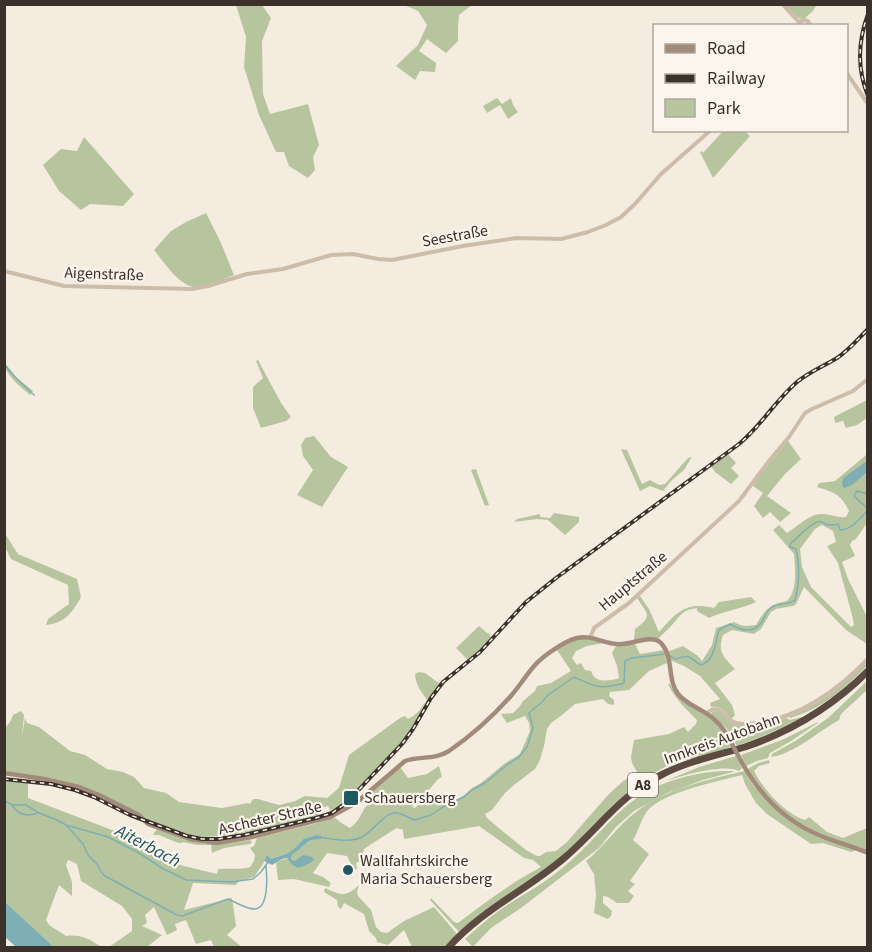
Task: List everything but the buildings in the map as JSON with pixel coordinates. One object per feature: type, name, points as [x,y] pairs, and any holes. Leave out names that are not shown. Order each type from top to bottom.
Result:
[{"type":"highway","name":"Innkreis Autobahn","points":[[448,948],[482,916],[562,861],[618,805],[641,786],[679,767],[764,740],[794,727],[834,701],[867,671]]},
{"type":"highway","name":"Innkreis Autobahn","points":[[453,948],[489,915],[564,864],[621,807],[644,789],[679,771],[756,747],[793,732],[825,713],[867,676]]},
{"type":"main road","points":[[590,638],[617,645],[654,640],[661,643],[666,653],[672,682],[678,694],[687,703],[707,713],[723,728],[759,790],[772,804],[789,818],[817,834],[867,853]]},
{"type":"main road","name":"Ascheter Straße","points":[[4,773],[51,780],[99,795],[139,815],[148,824],[189,839],[217,843],[252,837],[330,817],[356,802],[407,760],[436,757],[450,750],[498,710],[540,660],[573,639],[590,638]]},
{"type":"street","points":[[782,4],[799,24],[802,20],[810,24]]},
{"type":"street","points":[[848,75],[867,104]]},
{"type":"street","name":"Seestraße","points":[[168,288],[201,288],[239,276],[283,269],[339,254],[392,260],[516,238],[552,240],[570,237],[606,225],[621,217],[661,174],[709,132]]},
{"type":"street","name":"Aigenstraße","points":[[4,271],[64,286],[168,288]]},
{"type":"street","name":"Hauptstraße","points":[[590,638],[594,628],[629,603],[739,501],[805,413],[853,390],[867,379]]},
{"type":"street","points":[[707,713],[713,709],[719,710],[730,720],[740,724],[778,719],[803,708],[837,687],[867,659]]},
{"type":"green space","points":[[815,4],[813,11],[804,19],[798,18],[784,5]]},
{"type":"green space","points":[[236,5],[262,5],[271,18],[262,41],[263,94],[270,114],[308,104],[319,145],[313,157],[315,170],[308,178],[289,166],[284,152],[276,152],[259,115],[244,67],[246,37]]},
{"type":"green space","points":[[404,5],[472,5],[459,15],[458,41],[446,53],[427,39],[419,51],[436,63],[435,72],[420,71],[415,80],[396,66],[418,45],[427,25],[418,11]]},
{"type":"green space","points":[[497,98],[502,104],[511,98],[518,112],[508,119],[500,105],[487,113],[483,106]]},
{"type":"green space","points":[[722,132],[745,132],[750,136],[713,178],[700,152],[703,153]]},
{"type":"green space","points":[[84,137],[134,194],[123,206],[90,204],[81,210],[59,191],[43,165],[61,149],[77,151]]},
{"type":"green space","points":[[206,213],[234,275],[208,285],[193,287],[176,277],[154,250],[171,231]]},
{"type":"green space","points":[[258,360],[291,417],[286,421],[261,428],[253,408],[253,387],[263,378],[256,361]]},
{"type":"green space","points":[[4,362],[17,378],[33,391],[30,395],[10,376]]},
{"type":"green space","points":[[867,400],[867,418],[857,425],[846,428],[843,421],[835,423],[834,417]]},
{"type":"green space","points":[[314,436],[331,457],[348,467],[322,507],[297,495],[313,470],[303,456],[301,445],[305,438]]},
{"type":"green space","points":[[788,441],[801,459],[767,496],[791,513],[780,522],[770,512],[763,518],[754,506],[763,493],[753,486]]},
{"type":"green space","points":[[621,449],[627,450],[642,484],[650,480],[659,485],[665,484],[688,458],[692,457],[684,470],[663,491],[650,486],[640,491]]},
{"type":"green space","points":[[728,454],[736,463],[731,468],[739,476],[731,484],[711,466]]},
{"type":"green space","points":[[867,455],[867,523],[850,545],[855,556],[842,562],[867,617],[867,644],[846,630],[804,587],[796,604],[771,612],[761,629],[754,634],[732,630],[723,635],[721,650],[735,669],[715,683],[732,705],[735,715],[731,719],[720,708],[711,707],[710,703],[720,699],[700,676],[670,660],[667,652],[683,646],[702,661],[712,645],[716,628],[734,622],[747,626],[756,625],[768,608],[787,601],[794,585],[794,554],[773,530],[779,525],[787,533],[817,514],[846,517],[849,511],[840,497],[817,487],[819,483],[835,481]],"holes":[[[822,525],[833,531],[836,542],[827,546],[838,563],[853,619],[854,625],[851,627],[811,587],[802,567],[800,549],[815,529]]]},
{"type":"green space","points":[[476,469],[489,505],[485,506],[471,470]]},
{"type":"green space","points":[[554,513],[579,517],[579,522],[565,535],[548,520],[514,522],[517,519],[540,514],[540,517],[550,518]]},
{"type":"green space","points":[[4,532],[18,554],[77,579],[81,597],[63,619],[46,625],[48,619],[69,604],[68,585],[11,559],[5,547]]},
{"type":"green space","points":[[640,596],[649,609],[659,632],[676,614],[688,608],[704,606],[714,608],[719,602],[751,597],[756,602],[709,618],[697,611],[697,608],[688,610],[658,639],[634,640],[635,629],[647,615],[637,598]]},
{"type":"green space","points":[[479,626],[492,637],[468,660],[456,648]]},
{"type":"green space","points":[[579,639],[604,643],[576,651],[572,658],[577,665],[581,663],[585,670],[591,671],[599,680],[619,678],[612,653],[616,646],[635,644],[640,654],[664,650],[667,663],[649,671],[629,690],[610,692],[609,696],[614,700],[614,705],[608,704],[603,699],[575,704],[551,723],[547,729],[540,760],[535,769],[505,793],[492,810],[485,814],[526,850],[537,856],[556,851],[567,842],[607,796],[637,772],[631,757],[634,740],[669,734],[684,727],[688,732],[696,724],[697,720],[677,699],[668,684],[681,700],[706,714],[723,732],[634,786],[572,848],[540,874],[482,912],[459,932],[430,900],[431,898],[454,922],[458,923],[541,867],[533,860],[524,858],[479,826],[404,839],[403,830],[397,828],[364,849],[360,861],[356,863],[357,869],[354,870],[347,856],[327,853],[313,873],[331,883],[329,887],[294,879],[278,880],[276,863],[285,859],[295,861],[291,859],[292,855],[302,845],[315,839],[316,835],[303,839],[286,854],[271,859],[267,855],[254,877],[239,881],[236,885],[193,883],[184,910],[232,898],[236,926],[227,935],[242,947],[214,947],[211,940],[196,944],[186,920],[175,924],[177,930],[167,935],[154,907],[145,915],[147,923],[142,926],[162,935],[147,947],[109,947],[132,931],[132,919],[122,906],[81,881],[77,864],[68,860],[66,865],[72,882],[72,896],[59,885],[46,920],[49,925],[66,936],[85,938],[101,947],[54,947],[5,902],[4,780],[28,782],[28,798],[133,838],[172,862],[217,874],[218,869],[250,867],[255,855],[250,848],[254,846],[257,838],[334,817],[350,828],[367,805],[375,799],[371,792],[400,767],[408,778],[427,774],[439,766],[442,777],[424,796],[418,798],[412,807],[431,804],[448,797],[451,802],[463,796],[520,754],[530,731],[529,723],[525,716],[507,723],[501,714],[513,713],[535,691],[537,686],[551,683],[571,671],[557,650]]},
{"type":"green space","points":[[867,661],[867,666],[832,697],[812,710],[790,718],[789,716],[840,685]]},
{"type":"green space","points":[[425,673],[440,684],[401,745],[342,806],[331,812],[328,806],[318,809],[319,816],[232,835],[205,837],[191,835],[145,819],[99,794],[5,771],[5,728],[13,715],[21,711],[24,715],[22,737],[25,718],[27,723],[39,727],[70,751],[85,755],[107,769],[134,777],[144,788],[166,793],[179,802],[222,808],[250,804],[253,799],[279,805],[305,796],[327,798],[339,788],[349,755],[400,718],[405,716],[408,719],[419,711],[427,700],[416,682],[415,674]]},
{"type":"green space","points":[[867,681],[867,690],[841,714],[839,720],[789,752],[771,757],[772,754],[828,718]]},
{"type":"green space","points":[[716,711],[730,720],[746,724],[802,718],[737,746],[727,729],[711,714]]},
{"type":"green space","points":[[818,722],[770,753],[768,758],[746,766],[741,755],[782,740]]},
{"type":"green space","points":[[724,735],[731,747],[685,760]]},
{"type":"green space","points":[[736,756],[742,768],[739,771],[713,769],[663,782],[699,767]]},
{"type":"green space","points":[[769,760],[770,763],[759,766],[754,771],[782,807],[805,820],[809,817],[827,832],[843,838],[867,828],[867,851],[812,829],[775,805],[748,770],[758,763]]},
{"type":"green space","points":[[733,771],[667,793],[634,811],[616,827],[599,848],[491,928],[473,947],[465,939],[497,912],[561,869],[624,808],[645,793],[668,782],[694,774]]},
{"type":"green space","points":[[744,771],[767,800],[793,823],[857,850],[851,852],[823,843],[811,844],[767,814],[756,803],[742,775],[679,793],[666,798],[648,810],[633,840],[649,854],[630,881],[635,884],[628,891],[634,896],[629,903],[617,903],[603,896],[603,903],[612,911],[611,916],[608,919],[594,913],[596,895],[594,874],[586,861],[623,823],[660,797],[702,782]]},
{"type":"green space","points":[[157,829],[184,839],[207,844],[250,840],[252,842],[212,853],[211,845],[178,843],[159,835],[153,835]]},
{"type":"green space","points":[[359,885],[358,896],[371,910],[376,927],[381,932],[387,933],[404,921],[434,907],[457,934],[444,947],[412,947],[404,930],[388,945],[377,942],[369,931],[364,914],[344,903],[341,909],[338,907],[337,900],[324,892],[325,888],[339,894],[346,894]]},
{"type":"water","points":[[867,461],[867,472],[852,485],[844,488],[843,478]]},
{"type":"water","points":[[316,835],[321,836],[321,839],[308,842],[292,855],[291,859],[295,861],[303,855],[312,857],[314,860],[306,865],[296,867],[287,858],[272,865],[264,861],[267,855],[271,859],[286,854],[303,839]]},
{"type":"water","points":[[4,902],[54,947],[16,947],[5,937]]},
{"type":"waterway","points":[[4,364],[32,393]]},
{"type":"waterway","name":"Aiterbach","points":[[867,508],[854,496],[857,491],[868,494]]},
{"type":"waterway","name":"Aiterbach","points":[[669,655],[675,659],[690,657],[701,665],[706,663],[712,655],[719,630],[730,624],[742,629],[754,629],[772,607],[795,600],[798,562],[796,549],[790,547],[790,544],[815,523],[838,524],[840,530],[856,523],[868,510]]},
{"type":"waterway","name":"Aiterbach","points":[[319,837],[352,840],[362,837],[393,813],[415,820],[431,815],[464,797],[518,758],[527,747],[533,728],[529,713],[548,695],[574,677],[598,686],[624,683],[625,661],[664,654]]},
{"type":"waterway","name":"Aiterbach","points":[[4,800],[12,805],[26,805],[66,825],[108,837],[186,880],[231,882],[253,879],[268,862]]},
{"type":"waterway","name":"Aiterbach","points":[[12,805],[23,814],[38,813]]},
{"type":"waterway","points":[[67,826],[83,844],[88,855],[105,876],[177,915],[182,916],[228,899],[248,908],[260,907],[265,898],[266,866]]},
{"type":"railway","points":[[868,14],[862,34],[860,55],[862,76],[868,96]]},
{"type":"railway","points":[[4,779],[51,784],[75,790],[130,815],[187,836],[202,839],[244,835],[332,813],[351,798],[402,744],[443,682],[480,652],[526,602],[739,444],[797,382],[841,355],[868,329]]},
{"type":"place","name":"Schauersberg","points":[[351,798]]},
{"type":"place","name":"Wallfahrtskirche Maria Schauersberg","points":[[348,870]]}]
